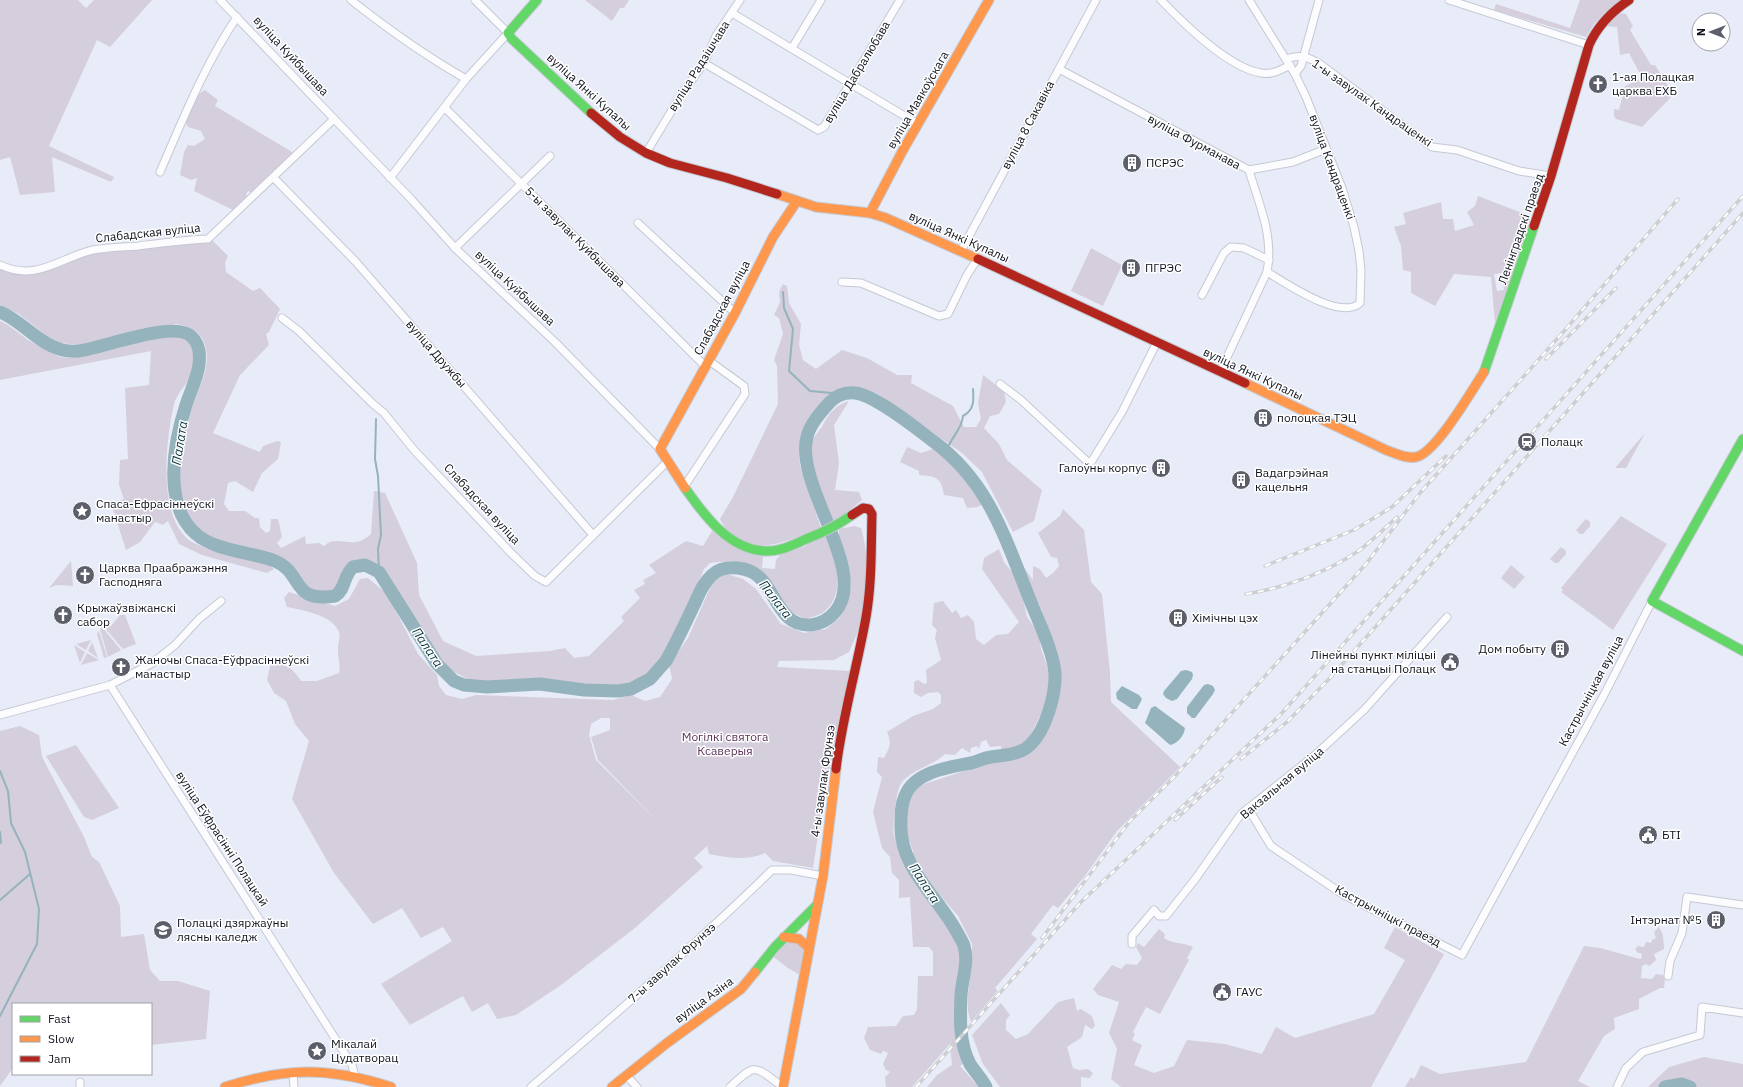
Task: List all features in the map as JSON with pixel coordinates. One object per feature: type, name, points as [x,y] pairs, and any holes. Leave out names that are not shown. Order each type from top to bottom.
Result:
[{"type":"street","name":"вуліца Куйбышава","points":[[220,0],[455,248],[555,342],[660,449],[684,487],[714,527],[728,538],[744,546],[760,551],[770,551],[787,548],[843,521]]},
{"type":"street","points":[[351,0],[422,53],[466,79]]},
{"type":"street","name":"вуліца Янкі Купалы","points":[[475,0],[508,33],[512,39],[601,122],[620,137],[646,153],[670,163],[727,178],[796,201],[834,210],[870,213],[886,218],[978,258],[1386,450],[1408,457],[1416,457]]},
{"type":"street","points":[[390,178],[446,108],[466,79],[537,0]]},
{"type":"street","name":"вуліца Радзішчава","points":[[646,153],[683,92],[704,63],[716,36],[740,0]]},
{"type":"street","points":[[792,48],[821,0]]},
{"type":"street","name":"вуліца Дабралюбава","points":[[704,63],[818,130],[824,127],[900,0]]},
{"type":"street","name":"вуліца Маякоўскага","points":[[870,213],[988,0]]},
{"type":"street","name":"вуліца 8 Сакавіка","points":[[961,251],[1096,0]]},
{"type":"street","name":"1-ы завулак Кандраценкі","points":[[1161,0],[1219,52],[1254,71],[1269,73],[1277,71],[1294,56],[1304,56],[1320,64],[1432,147],[1456,150],[1519,171],[1551,176]]},
{"type":"street","name":"вуліца Кандраценкі","points":[[1249,0],[1273,41],[1295,74],[1342,188],[1354,227],[1361,271],[1360,304],[1356,307],[1349,308],[1325,304],[1267,272]]},
{"type":"street","points":[[1295,74],[1301,66],[1319,0]]},
{"type":"street","points":[[1449,0],[1589,45]]},
{"type":"street","name":"Ленінградскі праезд","points":[[1416,457],[1428,452],[1441,436],[1484,372],[1551,176],[1589,45],[1596,29],[1606,18],[1629,0]]},
{"type":"street","points":[[732,13],[918,124]]},
{"type":"street","points":[[160,172],[190,104],[226,33],[237,17]]},
{"type":"street","name":"вуліца Фурманава","points":[[1059,69],[1249,170],[1269,237],[1269,260],[1267,272]]},
{"type":"street","name":"5-ы завулак Куйбышава","points":[[446,108],[707,363],[744,386],[745,394],[684,487]]},
{"type":"street","points":[[274,178],[334,119]]},
{"type":"street","points":[[1249,170],[1293,162],[1326,149]]},
{"type":"street","points":[[455,248],[550,156]]},
{"type":"street","name":"Слабадская вуліца","points":[[0,265],[19,270],[34,271],[48,268],[64,260],[93,250],[181,240],[208,239],[274,178]]},
{"type":"street","name":"вуліца Дружбы","points":[[274,178],[356,262],[593,535]]},
{"type":"street","name":"Слабадская вуліца","points":[[660,449],[735,313],[773,237],[796,201]]},
{"type":"street","points":[[638,223],[735,313]]},
{"type":"street","points":[[1202,295],[1224,253],[1231,247],[1244,248],[1269,260]]},
{"type":"street","points":[[842,282],[861,283],[943,316],[948,314],[967,275],[978,258]]},
{"type":"street","points":[[1220,372],[1267,272]]},
{"type":"street","name":"Слабадская вуліца","points":[[282,318],[299,331],[372,404],[384,413],[414,450],[535,576],[546,582],[668,461]]},
{"type":"street","points":[[1000,384],[1021,400],[1090,464],[1122,412],[1157,342]]},
{"type":"street","name":"Кастрычніцкая вуліца","points":[[1462,955],[1604,695],[1652,601],[1743,439]]},
{"type":"street","name":"4-ы завулак Фрунзэ","points":[[783,1087],[823,876],[840,733],[866,617],[870,586],[872,514],[868,509],[863,508],[843,521]]},
{"type":"street","points":[[0,715],[110,685],[151,664],[175,645],[200,619],[221,601]]},
{"type":"street","points":[[1652,601],[1743,651]]},
{"type":"street","name":"Вакзальная вуліца","points":[[1132,944],[1132,936],[1154,910],[1159,916],[1166,916],[1196,878],[1241,814],[1314,756],[1364,710],[1447,617]]},
{"type":"street","name":"вуліца Еўфрасінні Полацкай","points":[[110,685],[352,1065],[355,1076]]},
{"type":"street","name":"Кастрычніцкі праезд","points":[[1248,808],[1271,846],[1344,895],[1462,955]]},
{"type":"street","name":"7-ы завулак Фрунзэ","points":[[531,1087],[666,970],[772,870],[791,870],[823,876]]},
{"type":"street","points":[[1668,976],[1670,960],[1682,934],[1687,896],[1743,905]]},
{"type":"street","name":"вуліца Азіна","points":[[612,1087],[626,1074],[741,989],[784,937],[817,905]]},
{"type":"street","points":[[784,937],[799,939],[809,948]]},
{"type":"street","points":[[1617,1087],[1626,1068],[1643,1052],[1700,1035],[1702,1007],[1743,1013]]},
{"type":"street","points":[[730,1087],[748,1070],[754,1069],[760,1071],[783,1087]]},
{"type":"street","points":[[225,1087],[262,1077],[315,1072],[355,1076],[391,1087]]},
{"type":"street","points":[[293,1073],[294,1087]]},
{"type":"street","points":[[626,1074],[637,1087]]},
{"type":"green space","points":[[0,0],[78,0],[86,8],[94,0],[152,0],[110,47],[97,40],[49,146],[114,177],[111,182],[52,157],[55,192],[20,195],[10,157],[0,160]]},
{"type":"green space","points":[[585,0],[629,0],[624,8],[620,8],[612,21]]},
{"type":"green space","points":[[1580,0],[1622,0],[1604,13],[1594,24],[1586,37],[1494,10],[1496,4],[1570,28]]},
{"type":"green space","points":[[1620,13],[1626,14],[1633,26],[1630,30],[1651,65],[1655,65],[1672,92],[1672,96],[1642,127],[1616,119],[1614,116],[1614,109],[1619,110],[1625,86],[1642,78],[1629,53],[1620,55],[1617,27],[1605,26]]},
{"type":"green space","points":[[205,90],[218,100],[215,106],[292,152],[292,156],[253,193],[248,191],[246,194],[247,197],[240,207],[233,210],[194,191],[197,178],[191,180],[180,175],[184,152],[188,145],[194,146],[205,139],[201,131],[188,127],[186,123],[195,100],[201,92]]},
{"type":"green space","points":[[1478,196],[1527,215],[1531,222],[1495,323],[1491,277],[1454,274],[1435,306],[1411,293],[1411,272],[1403,270],[1401,246],[1394,227],[1406,224],[1403,213],[1441,202],[1443,219],[1453,219],[1455,231],[1474,225],[1467,212],[1475,206]],"holes":[[[1502,273],[1504,290],[1497,291],[1494,274]]]},
{"type":"green space","points":[[213,241],[228,256],[225,263],[226,272],[253,291],[260,288],[280,309],[269,332],[266,334],[269,345],[240,375],[213,433],[260,452],[263,446],[277,441],[281,442],[278,459],[262,473],[253,492],[235,481],[228,483],[224,504],[229,511],[245,511],[255,518],[259,518],[260,527],[266,533],[270,531],[271,519],[278,519],[282,537],[277,543],[281,548],[305,536],[306,544],[319,543],[324,546],[329,542],[358,542],[364,539],[371,534],[374,491],[385,493],[417,563],[419,595],[443,641],[476,656],[550,651],[565,648],[574,658],[589,656],[624,621],[621,617],[640,598],[634,590],[645,584],[643,580],[656,573],[649,565],[686,541],[703,546],[712,531],[726,541],[763,555],[762,568],[775,569],[776,560],[780,555],[804,547],[827,533],[836,564],[837,576],[835,597],[830,606],[821,614],[806,619],[791,612],[767,578],[750,566],[734,561],[710,563],[704,569],[695,592],[667,649],[654,669],[640,682],[618,688],[584,686],[539,679],[475,683],[449,669],[434,649],[383,567],[378,564],[366,560],[354,561],[345,568],[341,574],[340,585],[336,589],[323,592],[307,587],[286,560],[227,544],[206,536],[198,530],[188,518],[183,504],[180,488],[181,454],[184,438],[192,408],[206,368],[207,351],[202,338],[192,329],[176,324],[80,345],[60,343],[52,340],[19,314],[0,305],[0,269],[19,273],[93,252]]},
{"type":"green space","points":[[1091,248],[1122,265],[1103,306],[1071,291]]},
{"type":"green space","points":[[783,284],[787,286],[789,303],[801,324],[799,345],[803,360],[816,369],[842,350],[867,358],[897,375],[912,375],[911,383],[953,406],[964,427],[976,427],[981,419],[978,403],[983,375],[1004,391],[1006,402],[999,414],[990,416],[984,428],[999,444],[1007,460],[1042,490],[1034,521],[1013,532],[982,472],[962,453],[876,393],[858,388],[844,389],[831,395],[809,425],[802,439],[799,453],[800,466],[821,528],[787,541],[763,546],[740,542],[730,535],[720,519],[733,497],[778,404],[777,366],[774,360],[783,334],[779,318],[774,315],[780,302],[779,292]]},
{"type":"green space","points":[[0,321],[28,340],[60,357],[75,358],[165,336],[186,339],[193,349],[195,359],[190,378],[175,401],[168,436],[166,476],[172,513],[179,528],[189,540],[196,544],[215,551],[268,563],[274,569],[267,573],[202,555],[179,544],[168,521],[163,525],[155,522],[140,542],[126,550],[111,503],[124,499],[119,485],[120,460],[128,459],[125,388],[149,385],[151,351],[0,380]]},
{"type":"green space","points":[[849,401],[834,425],[839,463],[835,490],[859,492],[862,500],[840,518],[831,521],[810,463],[810,445],[830,413],[841,404]]},
{"type":"green space","points":[[1645,433],[1626,468],[1615,468]]},
{"type":"green space","points":[[907,447],[921,453],[933,449],[960,474],[982,505],[967,508],[963,498],[944,495],[941,484],[937,479],[930,476],[919,475],[919,471],[900,462]]},
{"type":"green space","points":[[1063,509],[1084,530],[1091,582],[1102,594],[1110,673],[1111,702],[1180,767],[1117,831],[1084,877],[1058,908],[1053,905],[1031,934],[1037,939],[995,988],[998,991],[971,1022],[968,1011],[968,994],[972,964],[972,944],[958,916],[927,880],[913,856],[913,851],[907,835],[908,810],[912,793],[921,785],[986,764],[1021,756],[1036,747],[1052,717],[1059,687],[1060,673],[1058,661],[1042,610],[1021,569],[1023,566],[1033,580],[1033,566],[1040,569],[1046,578],[1059,566],[1057,558],[1051,557],[1038,533],[1060,516]]},
{"type":"green space","points":[[1621,516],[1667,544],[1613,630],[1561,592],[1563,590],[1561,588]]},
{"type":"green space","points":[[1586,519],[1590,522],[1590,526],[1583,534],[1580,534],[1576,530]]},
{"type":"green space","name":"Могілкі святога Ксаверыя","points":[[854,526],[861,528],[865,548],[867,572],[866,597],[863,617],[849,652],[834,660],[779,661],[777,667],[850,671],[825,790],[813,868],[773,861],[765,853],[758,856],[744,858],[730,858],[709,854],[707,846],[694,858],[703,867],[635,928],[561,985],[516,1015],[497,1019],[488,1003],[472,1012],[463,996],[410,1025],[381,984],[452,941],[443,927],[421,938],[402,908],[373,924],[334,873],[292,799],[309,741],[295,724],[286,701],[274,693],[267,680],[271,662],[289,668],[301,681],[317,681],[339,673],[340,666],[338,649],[340,637],[336,626],[324,617],[287,607],[284,598],[289,592],[335,606],[349,599],[360,579],[368,578],[387,594],[418,654],[437,675],[439,686],[446,695],[462,699],[476,695],[613,700],[631,695],[645,701],[660,697],[672,679],[669,665],[688,638],[714,579],[727,574],[743,579],[756,589],[781,624],[804,633],[826,629],[840,617],[848,601],[851,585],[839,540],[839,529]],"holes":[[[601,718],[610,718],[610,730],[591,737],[598,760],[662,826],[596,760],[589,735],[591,724]]]},
{"type":"green space","points":[[1561,547],[1566,551],[1566,554],[1558,563],[1555,563],[1550,559]]},
{"type":"green space","points":[[999,549],[1004,562],[1019,581],[1027,617],[1039,634],[1041,649],[1050,674],[1049,691],[1042,712],[1030,736],[1019,747],[1002,753],[1001,746],[990,747],[986,740],[981,742],[979,749],[977,746],[971,748],[970,753],[962,748],[955,755],[945,754],[909,776],[904,780],[899,788],[896,800],[894,824],[895,839],[908,868],[945,920],[960,949],[962,963],[956,1024],[964,1063],[960,1066],[979,1087],[927,1087],[937,1075],[952,1065],[950,1044],[912,1087],[886,1087],[885,1077],[890,1072],[886,1070],[883,1064],[888,1053],[883,1051],[881,1054],[870,1050],[864,1038],[868,1027],[896,1026],[903,1016],[914,1015],[917,1009],[918,976],[933,976],[933,952],[929,947],[913,947],[910,897],[899,898],[899,880],[892,873],[890,857],[882,848],[873,812],[882,777],[877,772],[878,757],[884,758],[889,748],[890,742],[887,732],[913,716],[933,709],[941,703],[941,695],[938,692],[928,693],[921,697],[914,693],[914,682],[918,680],[924,684],[927,683],[926,670],[941,660],[935,638],[937,630],[932,625],[934,603],[943,601],[952,613],[956,610],[961,618],[968,615],[974,622],[976,639],[984,645],[996,635],[1008,634],[1019,622],[982,569],[984,558]]},
{"type":"green space","points":[[71,561],[73,586],[57,585],[49,588]]},
{"type":"green space","points":[[1511,565],[1525,577],[1514,589],[1501,578]]},
{"type":"green space","points":[[120,615],[125,615],[136,644],[123,649],[104,627],[111,626]]},
{"type":"green space","points":[[102,627],[121,650],[108,657],[100,629]]},
{"type":"green space","points":[[99,631],[107,657],[104,658],[97,634]]},
{"type":"green space","points":[[91,640],[86,650],[76,644]]},
{"type":"green space","points":[[92,642],[98,658],[88,651]]},
{"type":"green space","points":[[74,645],[85,652],[80,663]]},
{"type":"green space","points":[[87,653],[99,660],[81,665]]},
{"type":"green space","points":[[20,726],[39,735],[42,757],[84,837],[92,857],[99,862],[120,906],[121,937],[144,934],[150,970],[160,981],[178,981],[210,991],[206,1039],[152,1045],[152,1003],[12,1003],[12,1069],[0,1086],[0,731]]},
{"type":"green space","points":[[76,745],[119,808],[92,820],[84,817],[46,756]]},
{"type":"green space","points":[[1395,927],[1444,954],[1371,1087],[1121,1087],[1111,1079],[1117,1049],[1109,1033],[1119,1002],[1098,995],[1093,989],[1112,965],[1121,969],[1126,964],[1137,965],[1142,958],[1136,947],[1138,943],[1144,947],[1159,929],[1165,934],[1164,938],[1167,940],[1193,947],[1187,958],[1189,960],[1160,1014],[1146,1007],[1133,1032],[1135,1034],[1132,1040],[1142,1045],[1134,1065],[1154,1073],[1174,1066],[1187,1040],[1225,1044],[1262,1054],[1276,1027],[1295,1038],[1374,1014],[1405,960],[1384,948]]},
{"type":"green space","points":[[1659,927],[1663,935],[1664,949],[1654,954],[1656,960],[1649,966],[1646,964],[1642,966],[1641,978],[1652,979],[1656,974],[1663,975],[1665,978],[1664,988],[1660,988],[1639,999],[1639,1009],[1614,1018],[1615,1029],[1604,1036],[1578,1081],[1590,1087],[1405,1087],[1411,1077],[1414,1079],[1421,1065],[1440,1074],[1526,1062],[1584,946],[1600,948],[1640,959],[1642,958],[1641,953],[1638,953],[1635,949],[1638,946],[1644,947],[1646,942],[1651,943],[1652,940],[1656,938],[1654,932]]},
{"type":"green space","points":[[784,941],[798,943],[804,949],[800,975],[771,955]]},
{"type":"green space","points":[[1074,998],[1077,1011],[1081,1009],[1092,1016],[1095,1026],[1092,1029],[1085,1025],[1082,1037],[1067,1047],[1073,1068],[1079,1070],[1088,1069],[1093,1073],[1090,1078],[1081,1077],[1081,1087],[1000,1087],[983,1064],[972,1035],[1001,1003],[1010,1015],[1006,1020],[1006,1030],[1016,1039],[1028,1034],[1058,1002]]},
{"type":"green space","points":[[1704,1057],[1743,1064],[1743,1087],[1648,1087],[1669,1067]]},
{"type":"water","points":[[1186,670],[1192,672],[1192,679],[1177,699],[1172,701],[1166,698],[1163,694],[1164,691],[1181,671]]},
{"type":"water","points":[[1208,684],[1213,686],[1215,690],[1195,718],[1192,718],[1187,713],[1187,707],[1204,685]]},
{"type":"water","points":[[1122,686],[1139,695],[1142,699],[1137,709],[1132,709],[1117,699],[1116,693]]},
{"type":"water","points":[[1155,706],[1185,728],[1182,737],[1175,743],[1170,745],[1145,723],[1151,708]]},
{"type":"waterway","points":[[783,292],[784,308],[793,329],[789,371],[810,391],[843,394]]},
{"type":"waterway","name":"Палата","points":[[0,312],[10,317],[47,343],[67,351],[90,349],[138,336],[171,331],[184,332],[192,337],[197,343],[199,350],[199,365],[178,437],[174,472],[178,507],[185,522],[204,540],[223,548],[266,558],[284,566],[299,586],[311,595],[321,597],[335,596],[341,590],[353,567],[365,565],[379,572],[437,664],[454,681],[464,685],[487,687],[540,684],[584,690],[618,691],[631,689],[650,679],[666,661],[704,585],[709,578],[724,568],[741,569],[757,575],[767,587],[781,610],[793,621],[811,625],[824,621],[835,612],[843,595],[844,574],[838,552],[811,479],[806,457],[808,432],[813,423],[835,398],[841,394],[855,393],[863,395],[884,406],[933,441],[952,457],[968,474],[982,493],[993,513],[1003,533],[1045,636],[1054,664],[1055,673],[1054,691],[1049,711],[1041,730],[1030,745],[1017,753],[988,757],[971,763],[953,766],[924,776],[916,781],[910,788],[905,796],[902,806],[902,840],[906,855],[922,882],[950,920],[964,946],[966,964],[960,1013],[962,1039],[966,1056],[986,1087]]},
{"type":"waterway","points":[[946,452],[950,442],[960,426],[963,416],[967,414],[971,408],[973,401],[973,389]]},
{"type":"waterway","points":[[376,419],[375,459],[378,476],[381,535],[378,549],[379,572]]},
{"type":"waterway","points":[[0,771],[8,791],[11,823],[25,852],[39,909],[37,944],[0,1016]]},
{"type":"waterway","points":[[0,832],[1,843]]},
{"type":"waterway","points":[[0,900],[30,874]]},
{"type":"waterway","name":"Палата","points":[[1665,1087],[1682,1084],[1690,1087]]},
{"type":"railway","points":[[916,1087],[1081,902],[1281,714],[1743,196]]},
{"type":"railway","points":[[1042,938],[1130,821],[1175,776],[1366,564],[1420,493],[1565,330],[1678,199]]},
{"type":"railway","points":[[1241,759],[1287,722],[1330,678],[1743,213]]},
{"type":"railway","points":[[1546,359],[1616,288]]},
{"type":"railway","points":[[1265,566],[1354,530],[1392,507],[1446,456]]},
{"type":"railway","points":[[1246,594],[1289,584],[1332,567],[1357,552],[1397,517]]},
{"type":"railway","points":[[1175,820],[1222,777]]},
{"type":"traffic: fast","points":[[537,0],[508,33],[512,39],[591,113]]},
{"type":"traffic: fast","points":[[1484,372],[1534,226]]},
{"type":"traffic: fast","points":[[1743,439],[1652,601],[1743,651]]},
{"type":"traffic: fast","points":[[685,488],[709,520],[729,538],[740,545],[753,549],[771,551],[786,548],[818,534],[852,515]]},
{"type":"traffic: fast","points":[[755,972],[775,947],[817,905]]},
{"type":"traffic: slow","points":[[870,213],[903,150],[989,0]]},
{"type":"traffic: slow","points":[[777,194],[816,207],[870,213],[886,218],[978,259]]},
{"type":"traffic: slow","points":[[685,488],[660,449],[735,313],[773,237],[797,201]]},
{"type":"traffic: slow","points":[[1245,383],[1386,450],[1408,457],[1416,457],[1424,453],[1443,433],[1484,372]]},
{"type":"traffic: slow","points":[[783,1087],[823,876],[836,769]]},
{"type":"traffic: slow","points":[[784,937],[799,939],[809,948]]},
{"type":"traffic: slow","points":[[612,1087],[667,1043],[741,989],[755,972]]},
{"type":"traffic: slow","points":[[225,1087],[247,1080],[268,1076],[308,1072],[348,1076],[369,1080],[391,1087]]},
{"type":"traffic: jam","points":[[1534,226],[1551,176],[1589,45],[1597,31],[1606,20],[1616,9],[1629,0]]},
{"type":"traffic: jam","points":[[591,113],[620,137],[646,153],[670,163],[727,178],[777,194]]},
{"type":"traffic: jam","points":[[978,259],[1245,383]]},
{"type":"traffic: jam","points":[[836,769],[842,731],[866,617],[870,578],[872,514],[869,509],[863,508],[852,515]]},
{"type":"place","name":"1-ая Полацкая царква ЕХБ","points":[[1598,84]]},
{"type":"place","name":"ПСРЭС","points":[[1132,163]]},
{"type":"place","name":"ПГРЭС","points":[[1131,268]]},
{"type":"place","name":"полоцкая ТЭЦ","points":[[1263,418]]},
{"type":"place","name":"Полацк","points":[[1527,442]]},
{"type":"place","name":"Галоўны корпус","points":[[1161,468]]},
{"type":"place","name":"Вадагрэйная кацельня","points":[[1241,480]]},
{"type":"place","name":"Спаса-Ефрасіннеўскі манастыр","points":[[82,511]]},
{"type":"place","name":"Царква Праабражэння Гасподняга","points":[[85,575]]},
{"type":"place","name":"Крыжаўзвіжанскі сабор","points":[[63,615]]},
{"type":"place","name":"Хімічны цэх","points":[[1178,618]]},
{"type":"place","name":"Дом побыту","points":[[1560,649]]},
{"type":"place","name":"Лінейны пункт міліцыі на станцыі Полацк","points":[[1450,662]]},
{"type":"place","name":"Жаночы Спаса-Еўфрасіннеўскі манастыр","points":[[121,667]]},
{"type":"place","name":"БТІ","points":[[1648,835]]},
{"type":"place","name":"Інтэрнат №5","points":[[1716,920]]},
{"type":"place","name":"Полацкі дзяржаўны лясны каледж","points":[[163,930]]},
{"type":"place","name":"ГАУС","points":[[1222,992]]},
{"type":"place","name":"Мікалай Цудатворац","points":[[317,1051]]}]
